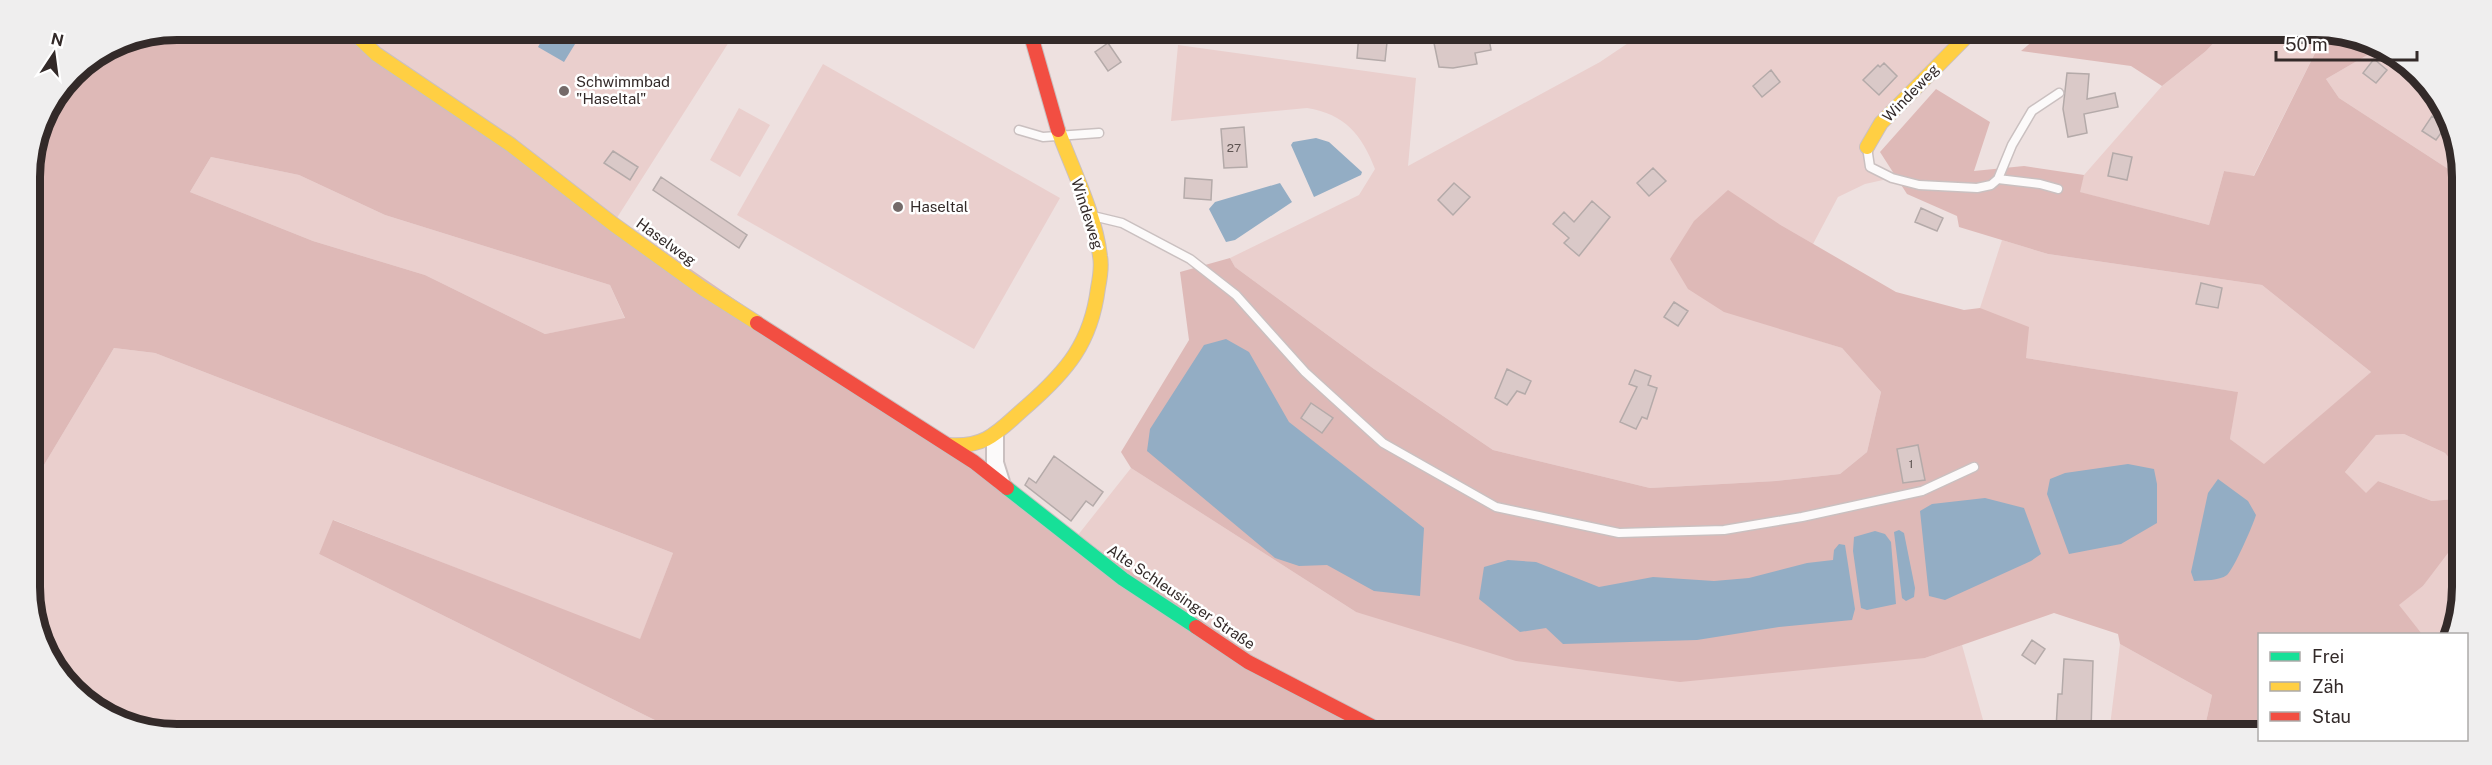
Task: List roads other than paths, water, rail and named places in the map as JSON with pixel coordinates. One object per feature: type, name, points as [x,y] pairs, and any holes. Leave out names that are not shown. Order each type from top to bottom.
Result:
[{"type":"street","name":"Haselweg","points":[[361,40],[376,54],[511,145],[613,224],[702,288],[974,462]]},
{"type":"street","name":"Windeweg","points":[[946,445],[968,447],[996,436],[1009,420],[1059,379],[1083,345],[1097,304],[1101,256],[1060,135],[1032,40]]},
{"type":"street","name":"Windeweg","points":[[1867,147],[1881,123],[1963,40]]},
{"type":"street","points":[[996,436],[995,463],[1001,482]]},
{"type":"street","name":"Alte Schleusinger Straße","points":[[974,462],[1123,579],[1248,662],[1368,724]]},
{"type":"lane","points":[[2058,189],[1998,178],[2012,145],[2032,111],[2059,93]]},
{"type":"lane","points":[[1019,130],[1043,137],[1099,133]]},
{"type":"lane","name":"Windeweg","points":[[1867,147],[1870,167],[1901,181],[1919,185],[1977,188],[1991,185],[1998,178]]},
{"type":"lane","points":[[1089,215],[1122,223],[1190,259],[1236,295],[1305,372],[1383,443],[1496,507],[1619,533],[1724,530],[1802,517],[1922,491],[1974,467]]},
{"type":"water","points":[[542,40],[577,40],[564,62],[538,47]]},
{"type":"water","points":[[1316,138],[1329,142],[1362,172],[1361,175],[1314,197],[1291,145],[1293,142]]},
{"type":"water","points":[[1280,183],[1292,202],[1235,240],[1226,242],[1209,209],[1215,202]]},
{"type":"water","points":[[1226,339],[1249,352],[1289,422],[1424,528],[1420,596],[1374,591],[1327,565],[1299,566],[1275,558],[1147,451],[1150,429],[1204,345]]},
{"type":"water","points":[[2128,464],[2154,469],[2157,484],[2157,523],[2121,544],[2069,554],[2047,494],[2050,479],[2065,473]]},
{"type":"water","points":[[2218,479],[2248,501],[2256,515],[2227,575],[2216,579],[2194,581],[2191,572],[2208,493]]},
{"type":"water","points":[[1985,498],[2024,508],[2041,554],[2031,561],[1945,600],[1929,596],[1920,511],[1932,504]]},
{"type":"water","points":[[1899,530],[1904,533],[1915,588],[1914,597],[1906,601],[1902,598],[1894,532]]},
{"type":"water","points":[[1875,531],[1885,534],[1891,542],[1896,604],[1867,610],[1861,608],[1853,551],[1854,537]]},
{"type":"water","points":[[1839,544],[1845,545],[1855,609],[1852,620],[1779,627],[1697,640],[1563,644],[1546,628],[1520,632],[1479,599],[1484,567],[1508,560],[1536,562],[1599,587],[1653,577],[1714,581],[1749,578],[1807,563],[1833,560],[1834,550]]},
{"type":"place","name":"Schwimmbad \"Haseltal\"","points":[[564,91]]},
{"type":"place","name":"Haseltal","points":[[898,207]]}]
